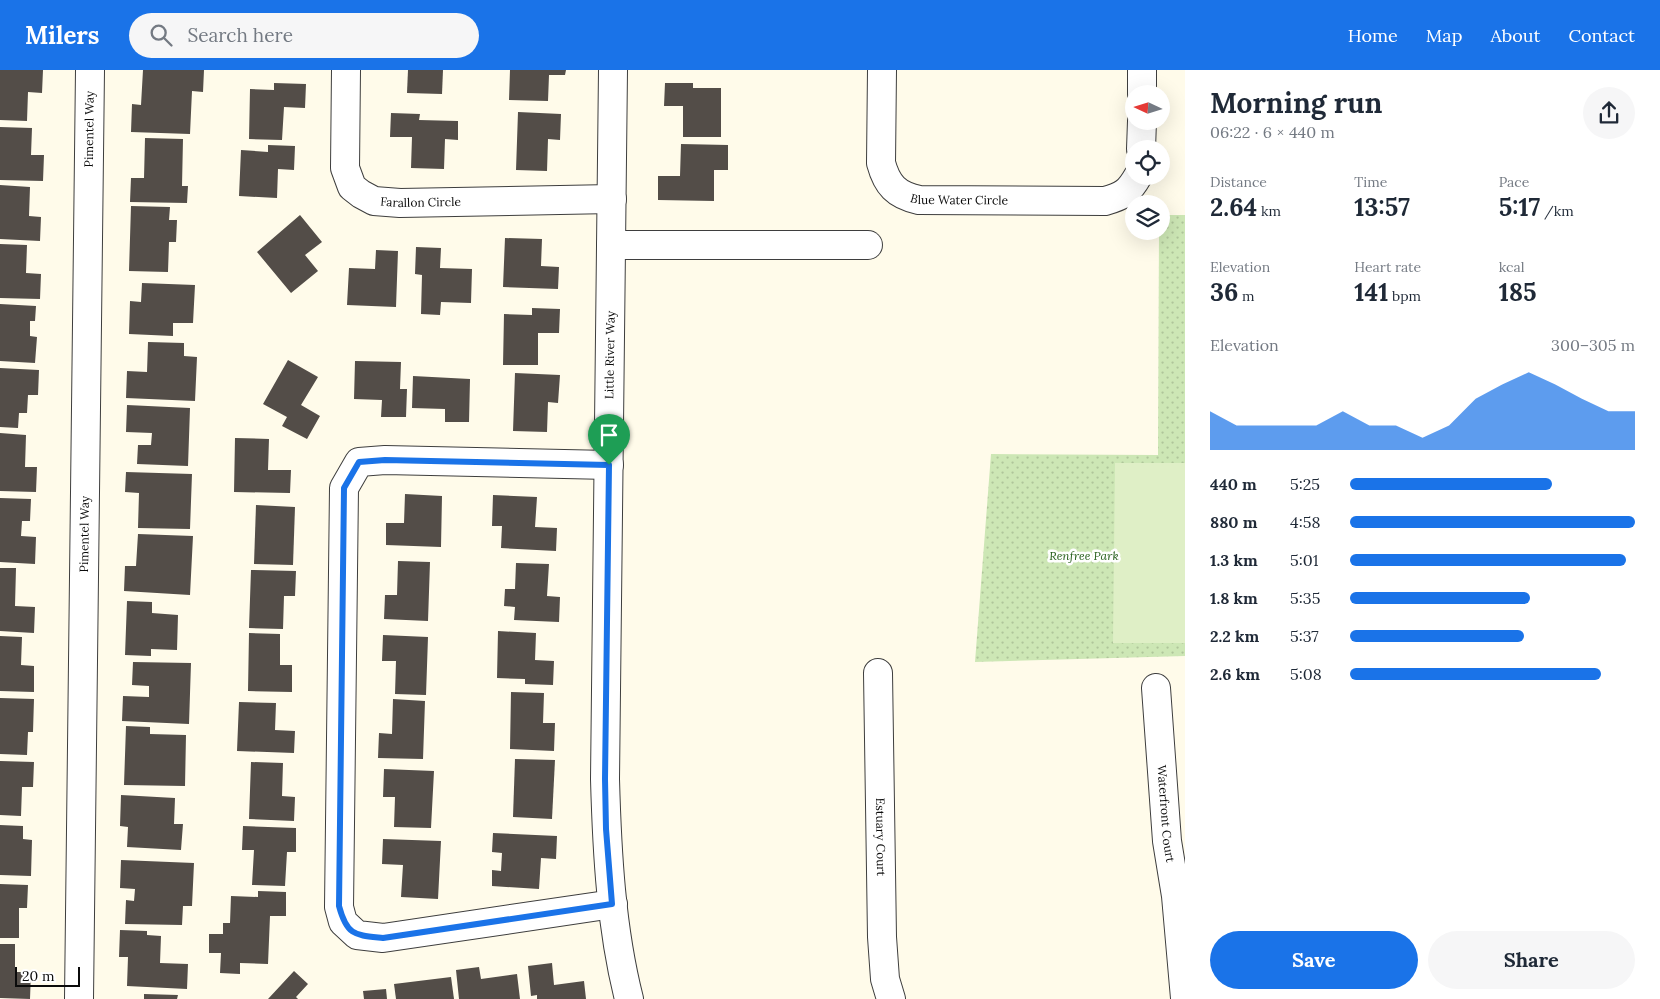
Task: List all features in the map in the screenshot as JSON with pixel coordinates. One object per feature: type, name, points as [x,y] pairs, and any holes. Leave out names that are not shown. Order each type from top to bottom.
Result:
[{"type":"street","name":"Pimentel Way","points":[[79,999],[90,70]]},
{"type":"street","name":"Farallon Circle","points":[[346,70],[345,168],[352,187],[374,201],[400,203],[612,199]]},
{"type":"street","name":"Little River Way","points":[[613,70],[605,779],[606,829],[612,904],[629,999]]},
{"type":"street","name":"Blue Water Circle","points":[[882,70],[881,163],[885,176],[891,186],[911,198],[919,200],[1105,201],[1119,197],[1132,185]]},
{"type":"street","points":[[1142,70],[1142,85]]},
{"type":"street","points":[[611,245],[868,245]]},
{"type":"street","points":[[609,465],[385,460],[359,462],[344,488],[339,906],[343,922],[357,935],[383,938],[612,904]]},
{"type":"street","name":"Estuary Court","points":[[878,673],[882,937],[885,978],[891,999]]},
{"type":"street","name":"Waterfront Court","points":[[1156,688],[1167,841],[1176,896],[1185,998]]},
{"type":"green space","name":"Renfree Park","points":[[1170,215],[1185,215],[1185,656],[975,662],[991,454],[1158,455],[1159,240],[1170,240]]},
{"type":"green space","points":[[1115,463],[1185,463],[1185,643],[1113,643]]},
{"type":"building","points":[[0,70],[43,70],[42,93],[28,92],[27,121],[0,120]]},
{"type":"building","points":[[143,70],[204,70],[203,92],[192,91],[190,134],[131,132],[132,104],[141,105]]},
{"type":"building","points":[[408,70],[443,70],[442,94],[407,93]]},
{"type":"building","points":[[510,70],[566,70],[565,75],[549,75],[548,101],[509,100]]},
{"type":"building","points":[[274,83],[306,84],[305,108],[284,107],[282,140],[249,139],[250,89],[274,90]]},
{"type":"building","points":[[665,83],[693,83],[693,88],[721,88],[721,137],[683,137],[683,106],[664,106]]},
{"type":"building","points":[[518,112],[561,114],[560,140],[548,139],[547,171],[516,170]]},
{"type":"building","points":[[391,113],[420,114],[419,120],[458,121],[458,140],[445,139],[444,169],[411,168],[412,137],[390,137]]},
{"type":"building","points":[[0,127],[32,128],[31,155],[44,155],[43,181],[0,180]]},
{"type":"building","points":[[145,138],[183,139],[182,186],[188,186],[187,203],[130,202],[131,178],[144,178]]},
{"type":"building","points":[[681,144],[728,145],[728,170],[714,170],[714,201],[658,200],[658,176],[680,176]]},
{"type":"building","points":[[268,145],[295,146],[294,170],[278,169],[277,198],[239,196],[241,150],[268,152]]},
{"type":"building","points":[[0,185],[30,187],[29,216],[41,217],[40,241],[0,239]]},
{"type":"building","points":[[131,206],[170,207],[169,220],[177,220],[176,242],[169,242],[168,272],[129,271]]},
{"type":"building","points":[[300,215],[322,242],[305,255],[318,271],[291,293],[257,252]]},
{"type":"building","points":[[505,238],[542,239],[541,266],[559,267],[558,289],[503,287]]},
{"type":"building","points":[[0,244],[27,245],[26,273],[41,274],[40,299],[0,298]]},
{"type":"building","points":[[416,247],[441,248],[440,268],[472,269],[471,303],[441,302],[440,315],[421,314],[422,275],[415,274]]},
{"type":"building","points":[[376,250],[398,251],[396,307],[347,305],[349,268],[375,269]]},
{"type":"building","points":[[142,283],[195,285],[193,323],[173,323],[173,336],[129,334],[130,301],[141,302]]},
{"type":"building","points":[[0,304],[36,306],[35,321],[30,321],[30,336],[37,337],[35,363],[0,361]]},
{"type":"building","points":[[532,308],[560,309],[559,333],[538,333],[538,365],[503,365],[504,314],[532,315]]},
{"type":"building","points":[[148,342],[184,343],[184,356],[197,357],[195,401],[126,398],[127,371],[147,372]]},
{"type":"building","points":[[288,360],[318,377],[301,405],[320,416],[307,439],[282,426],[287,417],[263,404]]},
{"type":"building","points":[[355,361],[401,362],[400,389],[407,389],[406,417],[381,417],[382,400],[354,399]]},
{"type":"building","points":[[0,368],[39,370],[38,395],[28,395],[27,413],[19,413],[18,428],[0,427]]},
{"type":"building","points":[[515,373],[560,375],[558,403],[548,402],[547,432],[513,431]]},
{"type":"building","points":[[413,376],[470,379],[469,422],[445,422],[445,409],[412,408]]},
{"type":"building","points":[[127,405],[190,408],[188,466],[137,464],[138,445],[151,445],[152,433],[126,432]]},
{"type":"building","points":[[0,433],[26,435],[25,467],[37,467],[36,492],[0,491]]},
{"type":"building","points":[[235,438],[269,439],[268,470],[291,470],[290,493],[234,492]]},
{"type":"building","points":[[126,472],[192,474],[190,529],[138,528],[139,493],[125,492]]},
{"type":"building","points":[[405,494],[442,496],[441,547],[386,545],[386,523],[404,523]]},
{"type":"building","points":[[493,495],[537,497],[535,527],[557,528],[556,551],[501,548],[502,526],[492,526]]},
{"type":"building","points":[[0,498],[31,499],[30,521],[22,521],[21,536],[36,537],[35,564],[0,562]]},
{"type":"building","points":[[256,505],[295,507],[293,565],[254,564]]},
{"type":"building","points":[[138,534],[193,536],[190,595],[124,591],[125,566],[136,566]]},
{"type":"building","points":[[398,561],[430,562],[428,621],[384,619],[385,595],[397,595]]},
{"type":"building","points":[[516,563],[549,564],[547,596],[560,597],[559,622],[514,620],[515,607],[504,606],[505,589],[515,589]]},
{"type":"building","points":[[0,568],[16,568],[15,606],[35,607],[34,633],[0,631]]},
{"type":"building","points":[[251,570],[296,571],[295,596],[284,596],[283,629],[249,628]]},
{"type":"building","points":[[127,601],[152,602],[152,613],[178,615],[177,650],[151,649],[151,656],[125,655]]},
{"type":"building","points":[[498,631],[536,633],[535,660],[554,661],[553,685],[525,684],[525,679],[497,678]]},
{"type":"building","points":[[249,633],[280,634],[280,665],[292,665],[292,692],[248,691]]},
{"type":"building","points":[[383,635],[428,637],[426,695],[395,694],[396,661],[382,661]]},
{"type":"building","points":[[0,636],[22,637],[21,665],[34,666],[34,692],[0,691]]},
{"type":"building","points":[[133,662],[191,663],[189,724],[122,721],[123,696],[149,697],[149,686],[132,685]]},
{"type":"building","points":[[511,692],[544,693],[543,723],[555,723],[554,751],[510,749]]},
{"type":"building","points":[[0,698],[34,699],[33,732],[28,732],[27,755],[0,754]]},
{"type":"building","points":[[393,699],[425,701],[423,759],[378,758],[379,733],[392,734]]},
{"type":"building","points":[[239,702],[276,703],[275,730],[295,731],[294,753],[237,751]]},
{"type":"building","points":[[126,726],[150,727],[150,734],[186,735],[185,786],[124,785]]},
{"type":"building","points":[[515,759],[555,760],[552,819],[513,817]]},
{"type":"building","points":[[0,761],[34,762],[33,787],[22,787],[21,816],[0,815]]},
{"type":"building","points":[[251,762],[283,763],[282,796],[295,797],[294,821],[249,819]]},
{"type":"building","points":[[384,769],[434,771],[431,828],[394,827],[395,797],[383,797]]},
{"type":"building","points":[[121,795],[175,798],[174,824],[183,824],[181,850],[127,847],[128,827],[120,826]]},
{"type":"building","points":[[0,825],[23,826],[23,839],[32,840],[31,876],[0,875]]},
{"type":"building","points":[[243,826],[296,828],[296,852],[287,852],[285,886],[252,885],[254,850],[242,850]]},
{"type":"building","points":[[493,833],[557,836],[556,859],[541,858],[539,889],[492,886],[492,870],[501,871],[502,853],[492,852]]},
{"type":"building","points":[[383,839],[441,841],[438,899],[401,897],[403,865],[382,864]]},
{"type":"building","points":[[121,860],[194,863],[192,906],[183,906],[182,925],[125,924],[126,900],[134,901],[135,889],[120,888]]},
{"type":"building","points":[[0,884],[28,885],[27,908],[19,908],[19,938],[0,938]]},
{"type":"building","points":[[258,891],[286,892],[286,916],[270,916],[268,964],[240,963],[240,974],[220,973],[221,953],[209,953],[209,934],[223,934],[223,923],[230,923],[231,896],[258,897]]},
{"type":"building","points":[[120,930],[147,931],[147,935],[161,936],[160,963],[188,964],[187,989],[127,986],[128,957],[119,957]]},
{"type":"building","points":[[0,944],[15,944],[15,972],[31,972],[30,999],[0,998]]},
{"type":"building","points":[[552,963],[554,985],[584,981],[586,999],[537,999],[537,995],[531,996],[528,966]]},
{"type":"building","points":[[479,967],[481,979],[517,974],[520,999],[459,999],[456,970]]},
{"type":"building","points":[[294,971],[308,984],[296,997],[298,999],[268,999]]},
{"type":"building","points":[[451,977],[454,999],[396,999],[394,984]]},
{"type":"building","points":[[386,989],[387,999],[364,999],[363,991]]},
{"type":"building","points":[[144,994],[178,995],[177,999],[144,999]]},
{"type":"route","points":[[385,460],[609,465],[605,779],[606,829],[612,904],[383,938],[357,935],[343,922],[339,906],[344,488],[359,462],[385,460]]}]
